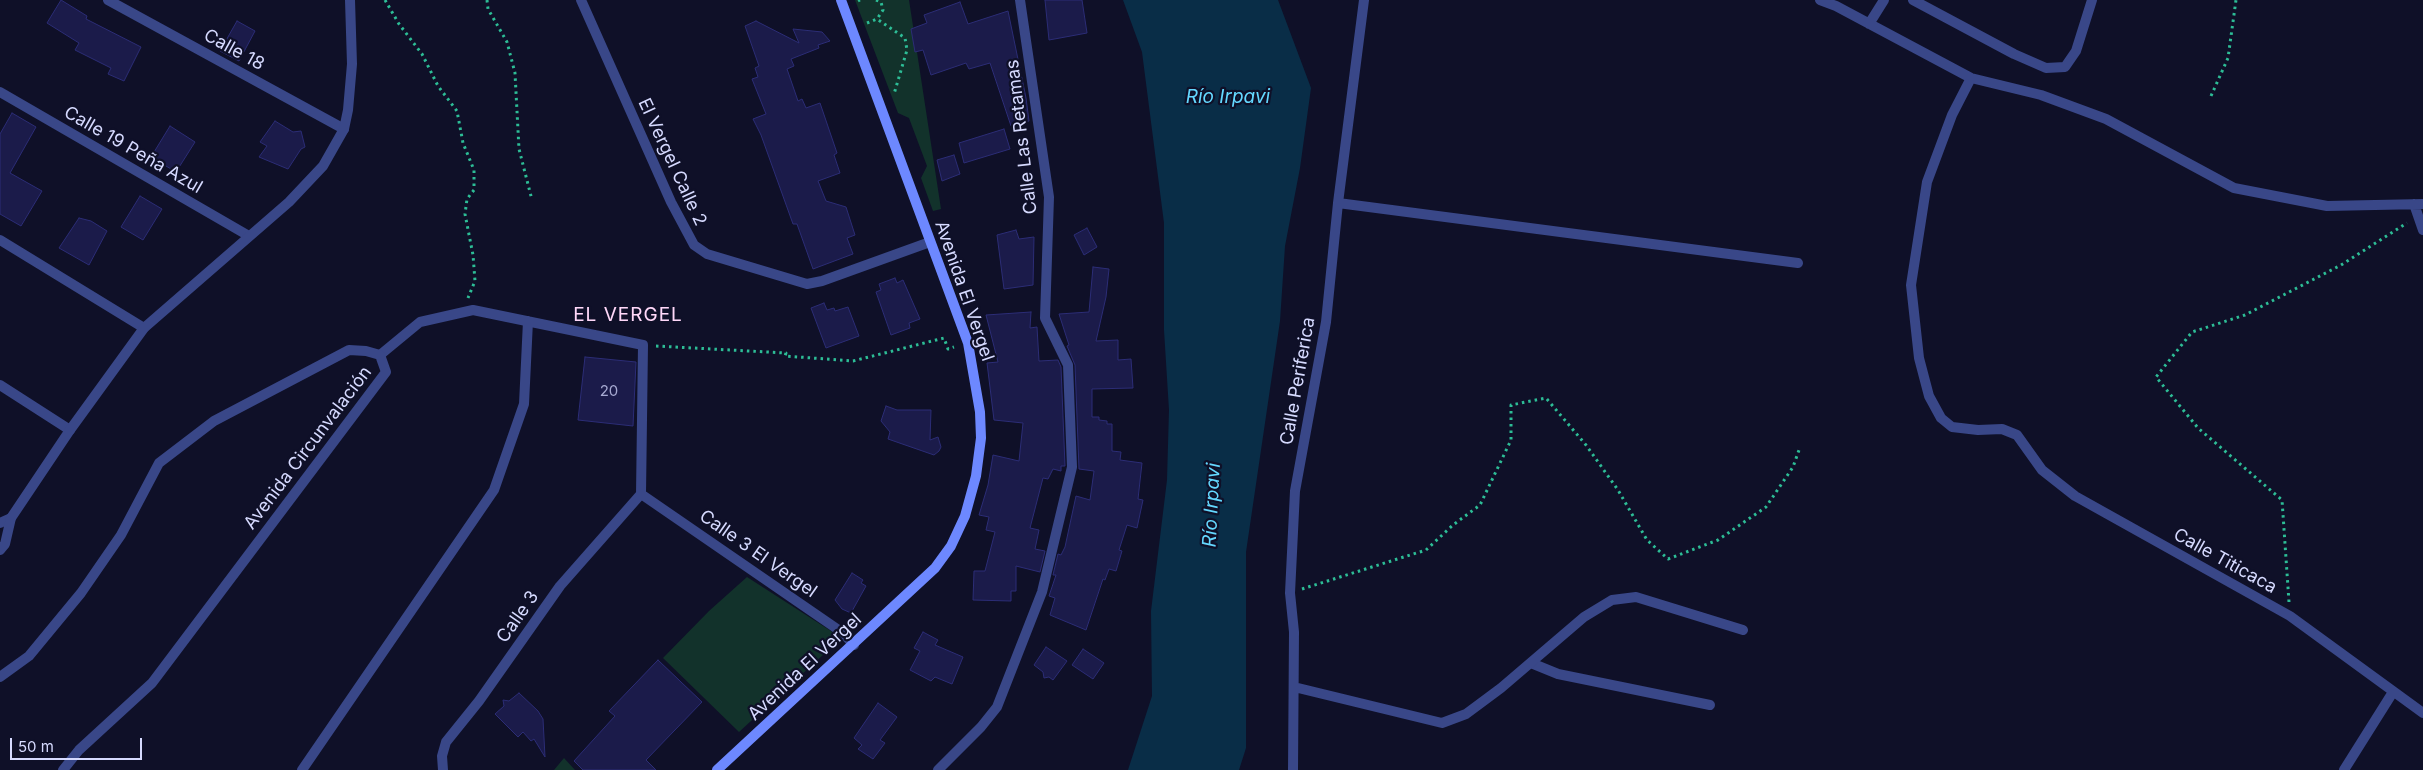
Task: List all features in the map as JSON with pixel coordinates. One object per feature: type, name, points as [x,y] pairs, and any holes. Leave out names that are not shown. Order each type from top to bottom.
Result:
[{"type":"main road","name":"Avenida El Vergel","points":[[717,770],[935,568],[951,546],[965,516],[976,476],[980,438],[977,387],[968,343],[841,0]]},
{"type":"street","name":"Calle 18","points":[[108,0],[344,130]]},
{"type":"street","points":[[0,550],[5,544],[11,518],[70,430],[144,328],[289,202],[323,166],[344,130],[352,64],[350,0]]},
{"type":"street","name":"El Vergel Calle 2","points":[[580,0],[671,202],[694,245],[707,254],[807,284],[822,281],[930,242]]},
{"type":"street","name":"Calle Las Retamas","points":[[938,770],[981,727],[997,707],[1042,592],[1072,467],[1068,365],[1045,318],[1049,197],[1020,0]]},
{"type":"street","name":"Calle Periferica","points":[[1293,770],[1294,632],[1290,593],[1295,491],[1326,322],[1338,204],[1364,0]]},
{"type":"street","points":[[1820,0],[1971,78],[2041,95],[2106,119],[2234,188],[2327,206],[2419,204],[2418,216],[2423,230]]},
{"type":"street","points":[[1869,24],[1884,0]]},
{"type":"street","points":[[1913,0],[2014,54],[2046,68],[2065,67],[2076,51],[2092,0]]},
{"type":"street","name":"Calle Titicaca","points":[[1971,78],[1952,115],[1927,182],[1911,285],[1919,358],[1929,396],[1940,418],[1952,427],[1978,430],[2002,429],[2017,435],[2042,470],[2075,496],[2290,616],[2423,713]]},
{"type":"street","name":"Calle 19 Peña Azul","points":[[0,92],[249,236]]},
{"type":"street","points":[[1338,204],[1798,263]]},
{"type":"street","points":[[0,240],[144,328]]},
{"type":"street","points":[[380,356],[420,322],[472,310],[643,345],[641,494]]},
{"type":"street","points":[[302,770],[494,490],[524,404],[528,321]]},
{"type":"street","name":"Avenida Circunvalación","points":[[0,677],[29,656],[80,594],[121,535],[159,463],[214,421],[349,350],[366,351],[380,356],[386,372],[152,683],[79,750],[63,770]]},
{"type":"street","points":[[0,385],[70,430]]},
{"type":"street","name":"Calle 3 El Vergel","points":[[641,494],[843,633],[854,645]]},
{"type":"street","name":"Calle 3","points":[[443,770],[442,756],[446,742],[479,701],[560,586],[641,494]]},
{"type":"street","points":[[0,523],[11,518]]},
{"type":"street","points":[[1294,687],[1442,723],[1466,714],[1531,663],[1584,617],[1612,600],[1636,597],[1743,630]]},
{"type":"street","points":[[1531,663],[1558,674],[1710,705]]},
{"type":"street","points":[[2344,770],[2393,692]]},
{"type":"path","points":[[385,0],[399,24],[422,54],[438,86],[457,111],[464,143],[474,170],[474,190],[467,200],[465,214],[474,255],[475,281],[462,313]]},
{"type":"path","points":[[487,0],[488,9],[507,42],[515,73],[519,149],[532,200]]},
{"type":"path","points":[[867,23],[877,19],[883,10],[880,2],[876,0]]},
{"type":"path","points":[[2210,96],[2228,58],[2236,0]]},
{"type":"path","points":[[877,19],[905,38],[907,50],[894,94]]},
{"type":"path","points":[[2290,616],[2282,500],[2198,428],[2156,376],[2192,332],[2245,315],[2341,265],[2418,216]]},
{"type":"path","points":[[643,345],[786,352],[785,356],[853,360],[944,338],[948,348],[954,347]]},
{"type":"path","points":[[1290,593],[1426,550],[1453,525],[1480,506],[1511,440],[1511,405],[1546,398],[1586,445],[1618,490],[1647,540],[1668,558],[1718,540],[1766,507],[1793,467],[1799,450]]},
{"type":"green space","points":[[855,0],[909,0],[941,209],[933,211],[921,178],[927,166],[909,118],[898,113]]},
{"type":"green space","points":[[747,577],[834,633],[836,643],[739,732],[663,658],[709,611]]},
{"type":"green space","points":[[564,758],[575,770],[554,770]]},
{"type":"water","name":"Río Irpavi","points":[[1123,0],[1278,0],[1311,88],[1300,168],[1285,246],[1280,321],[1246,552],[1246,748],[1239,770],[1128,770],[1152,696],[1151,611],[1167,480],[1169,410],[1164,330],[1164,223],[1142,52]]},
{"type":"building","points":[[61,0],[87,16],[86,19],[141,47],[124,81],[108,74],[111,68],[75,50],[79,43],[47,23]]},
{"type":"building","points":[[1045,0],[1082,0],[1087,33],[1049,40]]},
{"type":"building","points":[[960,2],[968,24],[1008,11],[1029,121],[1011,126],[990,63],[969,69],[966,63],[931,75],[923,50],[915,52],[911,29],[927,23],[924,15]]},
{"type":"building","points":[[237,21],[255,31],[239,61],[220,51]]},
{"type":"building","points":[[756,21],[799,43],[793,29],[822,32],[830,41],[818,45],[819,48],[791,59],[794,66],[787,69],[798,101],[802,99],[806,108],[820,103],[837,153],[834,155],[840,173],[818,181],[826,201],[846,207],[855,235],[847,238],[853,254],[813,269],[797,224],[793,224],[761,135],[753,119],[766,114],[752,79],[758,77],[755,68],[759,66],[745,26]]},
{"type":"building","points":[[12,113],[36,127],[10,173],[42,191],[21,226],[0,214],[0,134]]},
{"type":"building","points":[[275,121],[293,132],[301,131],[305,147],[301,149],[288,169],[259,157],[267,146],[260,142]]},
{"type":"building","points":[[170,126],[195,142],[176,172],[151,157]]},
{"type":"building","points":[[1004,129],[1010,149],[964,163],[959,143]]},
{"type":"building","points":[[954,155],[960,174],[942,181],[937,160]]},
{"type":"building","points":[[140,196],[162,209],[143,240],[121,227]]},
{"type":"building","points":[[79,218],[91,221],[107,231],[89,265],[59,248]]},
{"type":"building","points":[[1087,228],[1097,247],[1084,255],[1074,235]]},
{"type":"building","points":[[1016,230],[1019,239],[1034,237],[1033,285],[1004,289],[997,235]]},
{"type":"building","points":[[1093,267],[1109,269],[1106,297],[1096,341],[1118,340],[1118,360],[1131,359],[1133,388],[1092,389],[1092,417],[1099,417],[1099,420],[1112,424],[1112,451],[1121,452],[1120,460],[1142,463],[1138,499],[1143,500],[1137,528],[1127,525],[1119,550],[1122,551],[1116,571],[1109,569],[1105,580],[1103,579],[1086,630],[1050,615],[1055,598],[1049,596],[1056,575],[1053,575],[1058,554],[1061,555],[1065,547],[1076,496],[1090,500],[1094,471],[1079,469],[1075,365],[1067,346],[1069,345],[1059,314],[1089,312]]},
{"type":"building","points":[[895,278],[897,283],[903,280],[920,319],[909,323],[910,328],[891,335],[876,292],[881,290],[879,284]]},
{"type":"building","points":[[824,303],[827,310],[834,308],[835,311],[848,307],[859,336],[826,348],[811,308]]},
{"type":"building","points":[[1031,312],[1030,328],[1037,327],[1039,361],[1058,360],[1061,367],[1065,466],[1061,466],[1061,471],[1053,469],[1048,479],[1043,478],[1030,528],[1039,530],[1035,549],[1045,551],[1040,572],[1016,566],[1016,591],[1011,591],[1011,601],[973,600],[974,571],[985,571],[995,532],[986,530],[989,517],[979,515],[988,485],[993,455],[1019,461],[1023,423],[994,420],[987,363],[998,362],[986,315]]},
{"type":"building","points":[[585,357],[636,362],[633,426],[578,420]]},
{"type":"building","points":[[886,406],[897,410],[931,410],[930,440],[938,437],[941,447],[939,451],[934,455],[888,439],[890,432],[881,421]]},
{"type":"building","points":[[852,573],[863,580],[861,583],[866,586],[851,613],[842,609],[835,600]]},
{"type":"building","points":[[923,632],[938,640],[935,645],[963,657],[952,684],[935,677],[931,681],[910,670],[920,651],[914,648]]},
{"type":"building","points":[[1046,647],[1067,661],[1053,680],[1049,677],[1044,678],[1043,672],[1034,665]]},
{"type":"building","points":[[1083,649],[1104,663],[1093,679],[1072,665]]},
{"type":"building","points":[[658,660],[702,702],[646,760],[656,770],[583,770],[574,761],[615,716],[609,711]]},
{"type":"building","points":[[519,693],[538,711],[543,719],[545,757],[534,739],[531,741],[523,732],[518,737],[495,714],[504,706],[503,700],[509,701]]},
{"type":"building","points":[[878,703],[897,717],[880,740],[885,743],[873,759],[858,749],[862,745],[854,738]]},
{"type":"district","name":"EL VERGEL","points":[[628,315]]}]
